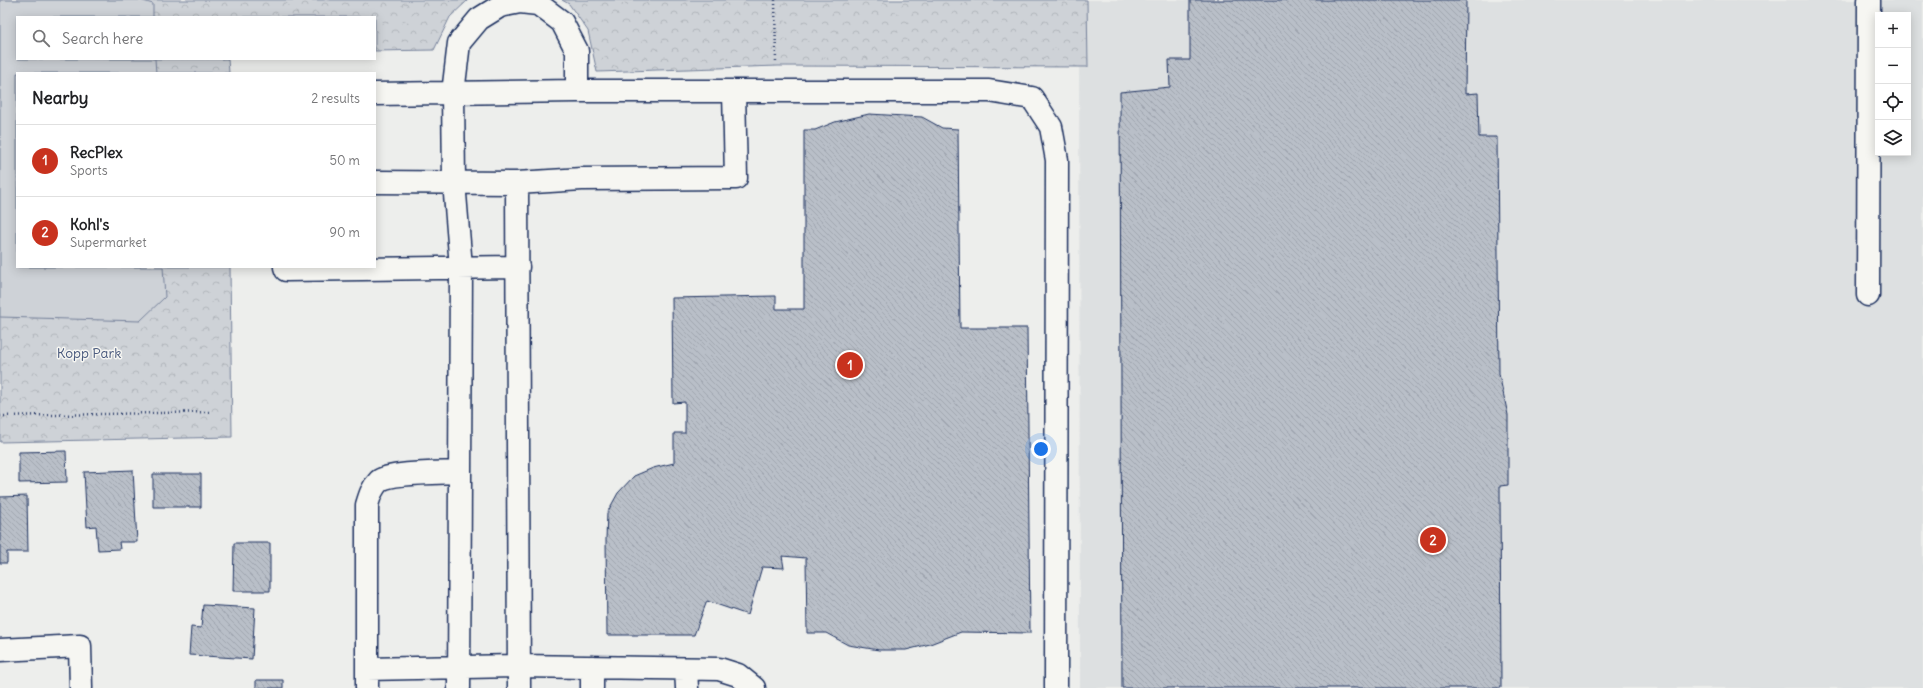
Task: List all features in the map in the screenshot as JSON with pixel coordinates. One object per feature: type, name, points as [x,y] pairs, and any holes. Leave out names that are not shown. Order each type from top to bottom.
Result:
[{"type":"street","points":[[1868,295],[1869,0]]},
{"type":"street","points":[[458,678],[461,267],[454,182],[453,93],[460,43],[479,19],[500,6],[520,2],[538,4],[562,22],[577,51],[578,92]]},
{"type":"street","points":[[376,94],[776,91],[989,92],[1032,98],[1051,127],[1057,160],[1056,688]]},
{"type":"street","points":[[376,182],[517,183],[582,179],[736,178],[734,92]]},
{"type":"street","points":[[517,183],[520,688]]},
{"type":"street","points":[[286,268],[286,270],[518,267]]},
{"type":"street","points":[[460,472],[406,474],[381,479],[371,490],[367,505],[367,679],[458,678],[519,666],[592,678],[687,678],[719,669],[738,675],[754,688]]},
{"type":"street","points":[[0,650],[80,646],[82,688]]},
{"type":"path","points":[[775,0],[776,91]]},
{"type":"path","points":[[0,416],[210,412]]},
{"type":"shaded area","points":[[1079,0],[1923,0],[1923,688],[1080,688]]},
{"type":"green space","name":"Kopp Park","points":[[0,0],[468,0],[450,17],[434,50],[376,51],[376,16],[16,16],[16,60],[228,60],[229,72],[16,72],[16,268],[230,268],[232,437],[0,442]]},
{"type":"green space","points":[[0,0],[140,0],[153,4],[153,16],[16,16],[16,60],[155,60],[156,72],[16,72],[16,268],[163,268],[165,297],[140,321],[0,317]]},
{"type":"green space","points":[[562,0],[1087,0],[1088,67],[778,66],[597,72],[588,31],[569,4]]},
{"type":"building","points":[[1190,0],[1466,0],[1465,94],[1478,93],[1479,137],[1497,137],[1499,374],[1508,415],[1508,485],[1500,486],[1501,688],[1122,688],[1120,92],[1170,87],[1169,60],[1190,60]]},
{"type":"building","points":[[869,114],[922,117],[942,128],[958,129],[960,328],[1027,328],[1030,633],[961,632],[930,644],[906,650],[879,650],[848,645],[826,633],[807,633],[806,558],[782,556],[784,568],[762,567],[748,615],[707,601],[694,635],[607,635],[607,513],[618,493],[634,476],[653,468],[674,463],[674,433],[685,433],[685,402],[673,403],[672,298],[776,296],[776,309],[804,309],[804,130],[815,130],[835,122]]},
{"type":"building","points":[[66,451],[67,482],[19,483],[19,452]]},
{"type":"building","points":[[133,470],[137,542],[119,542],[120,549],[98,550],[96,526],[87,527],[84,472]]},
{"type":"building","points":[[153,474],[201,474],[201,507],[153,507]]},
{"type":"building","points":[[27,496],[28,552],[7,552],[7,563],[0,563],[0,497]]},
{"type":"building","points":[[234,543],[270,543],[270,591],[233,591]]},
{"type":"building","points":[[203,605],[255,608],[252,659],[189,655],[191,627],[201,628]]},
{"type":"building","points":[[256,680],[283,680],[283,688],[256,688]]},
{"type":"place","name":"RecPlex","points":[[850,365]]},
{"type":"place","name":"Kohl's","points":[[1433,540]]}]
